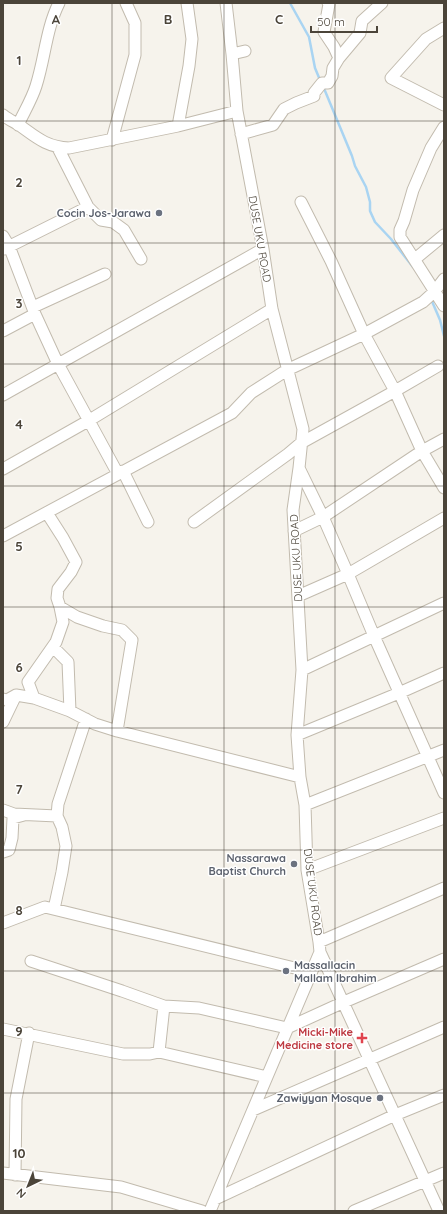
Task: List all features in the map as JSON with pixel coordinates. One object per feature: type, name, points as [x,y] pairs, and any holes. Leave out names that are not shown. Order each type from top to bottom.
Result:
[{"type":"street","points":[[18,125],[36,86],[47,36],[59,3]]},
{"type":"street","points":[[112,140],[135,55],[135,23],[126,3]]},
{"type":"street","points":[[178,126],[189,66],[192,39],[187,3]]},
{"type":"street","name":"DUSE UKU ROAD","points":[[210,1211],[311,972],[319,947],[307,870],[305,805],[300,777],[297,735],[302,670],[292,510],[299,468],[303,429],[272,309],[263,249],[237,111],[226,3]]},
{"type":"street","points":[[328,3],[324,32],[339,58]]},
{"type":"street","points":[[241,134],[273,125],[284,109],[314,96],[314,93],[322,83],[328,83],[332,76],[333,68],[339,58],[360,33],[362,21],[382,3]]},
{"type":"street","points":[[444,28],[426,39],[391,78],[444,105]]},
{"type":"street","points":[[232,54],[245,51]]},
{"type":"street","points":[[5,120],[18,125],[48,145],[58,148],[69,148],[178,126],[237,111]]},
{"type":"street","points":[[444,127],[431,148],[413,190],[400,230],[400,237],[444,306]]},
{"type":"street","points":[[58,148],[88,207],[101,220],[113,222],[124,230],[141,259]]},
{"type":"street","points":[[301,202],[331,260],[364,334],[395,391],[422,451],[444,488]]},
{"type":"street","points":[[6,248],[88,207]]},
{"type":"street","points":[[415,259],[444,235]]},
{"type":"street","points":[[3,236],[6,248],[58,364],[88,421],[121,473],[148,522]]},
{"type":"street","points":[[3,395],[263,249]]},
{"type":"street","points":[[3,331],[34,311],[105,274]]},
{"type":"street","points":[[3,536],[232,413],[251,393],[287,370],[364,334],[423,302],[434,292],[444,279]]},
{"type":"street","points":[[3,469],[88,421],[272,309]]},
{"type":"street","points":[[194,522],[301,443],[438,366]]},
{"type":"street","points":[[294,531],[323,517],[422,451],[444,439]]},
{"type":"street","points":[[299,468],[323,517],[399,693],[444,792]]},
{"type":"street","points":[[34,698],[28,682],[53,647],[63,622],[60,607],[56,598],[58,589],[71,572],[76,562],[47,513]]},
{"type":"street","points":[[298,596],[348,574],[444,518]]},
{"type":"street","points":[[302,670],[444,603]]},
{"type":"street","points":[[60,607],[77,617],[103,626],[122,630],[132,640],[117,731]]},
{"type":"street","points":[[53,647],[68,662],[70,711]]},
{"type":"street","points":[[297,735],[444,673]]},
{"type":"street","points":[[3,699],[7,700],[16,695],[34,698],[70,711],[95,724],[117,731],[300,777]]},
{"type":"street","points":[[3,722],[16,695]]},
{"type":"street","points":[[54,909],[66,846],[62,827],[57,816],[58,804],[86,719]]},
{"type":"street","points":[[305,805],[444,750]]},
{"type":"street","points":[[3,810],[14,814],[57,816]]},
{"type":"street","points":[[3,852],[9,850],[11,844],[13,818],[26,815]]},
{"type":"street","points":[[307,870],[444,818]]},
{"type":"street","points":[[439,1211],[319,947],[444,888]]},
{"type":"street","points":[[3,923],[45,907],[311,972]]},
{"type":"street","points":[[31,961],[122,990],[164,1006],[199,1008],[287,1028],[444,959]]},
{"type":"street","points":[[159,1052],[164,1006]]},
{"type":"street","points":[[252,1110],[444,1027]]},
{"type":"street","points":[[3,1029],[123,1054],[150,1054],[159,1052],[267,1077]]},
{"type":"street","points":[[15,1175],[16,1100],[29,1034]]},
{"type":"street","points":[[215,1199],[395,1115],[444,1095]]},
{"type":"street","points":[[3,1173],[121,1187],[202,1211]]},
{"type":"street","points":[[354,1211],[444,1173]]},
{"type":"waterway","points":[[290,3],[309,37],[315,68],[320,80]]},
{"type":"waterway","points":[[323,86],[355,166],[366,187],[370,202],[370,211],[375,222],[391,239],[413,267]]},
{"type":"waterway","points":[[431,299],[440,320],[444,336]]},
{"type":"place","name":"Cocin Jos-Jarawa","points":[[159,213]]},
{"type":"place","name":"Nassarawa Baptist Church","points":[[294,864]]},
{"type":"place","name":"Massallacin Mallam Ibrahim","points":[[286,971]]},
{"type":"place","name":"Micki-Mike Medicine store","points":[[362,1038]]},
{"type":"place","name":"Zawiyyan Mosque","points":[[380,1098]]}]
